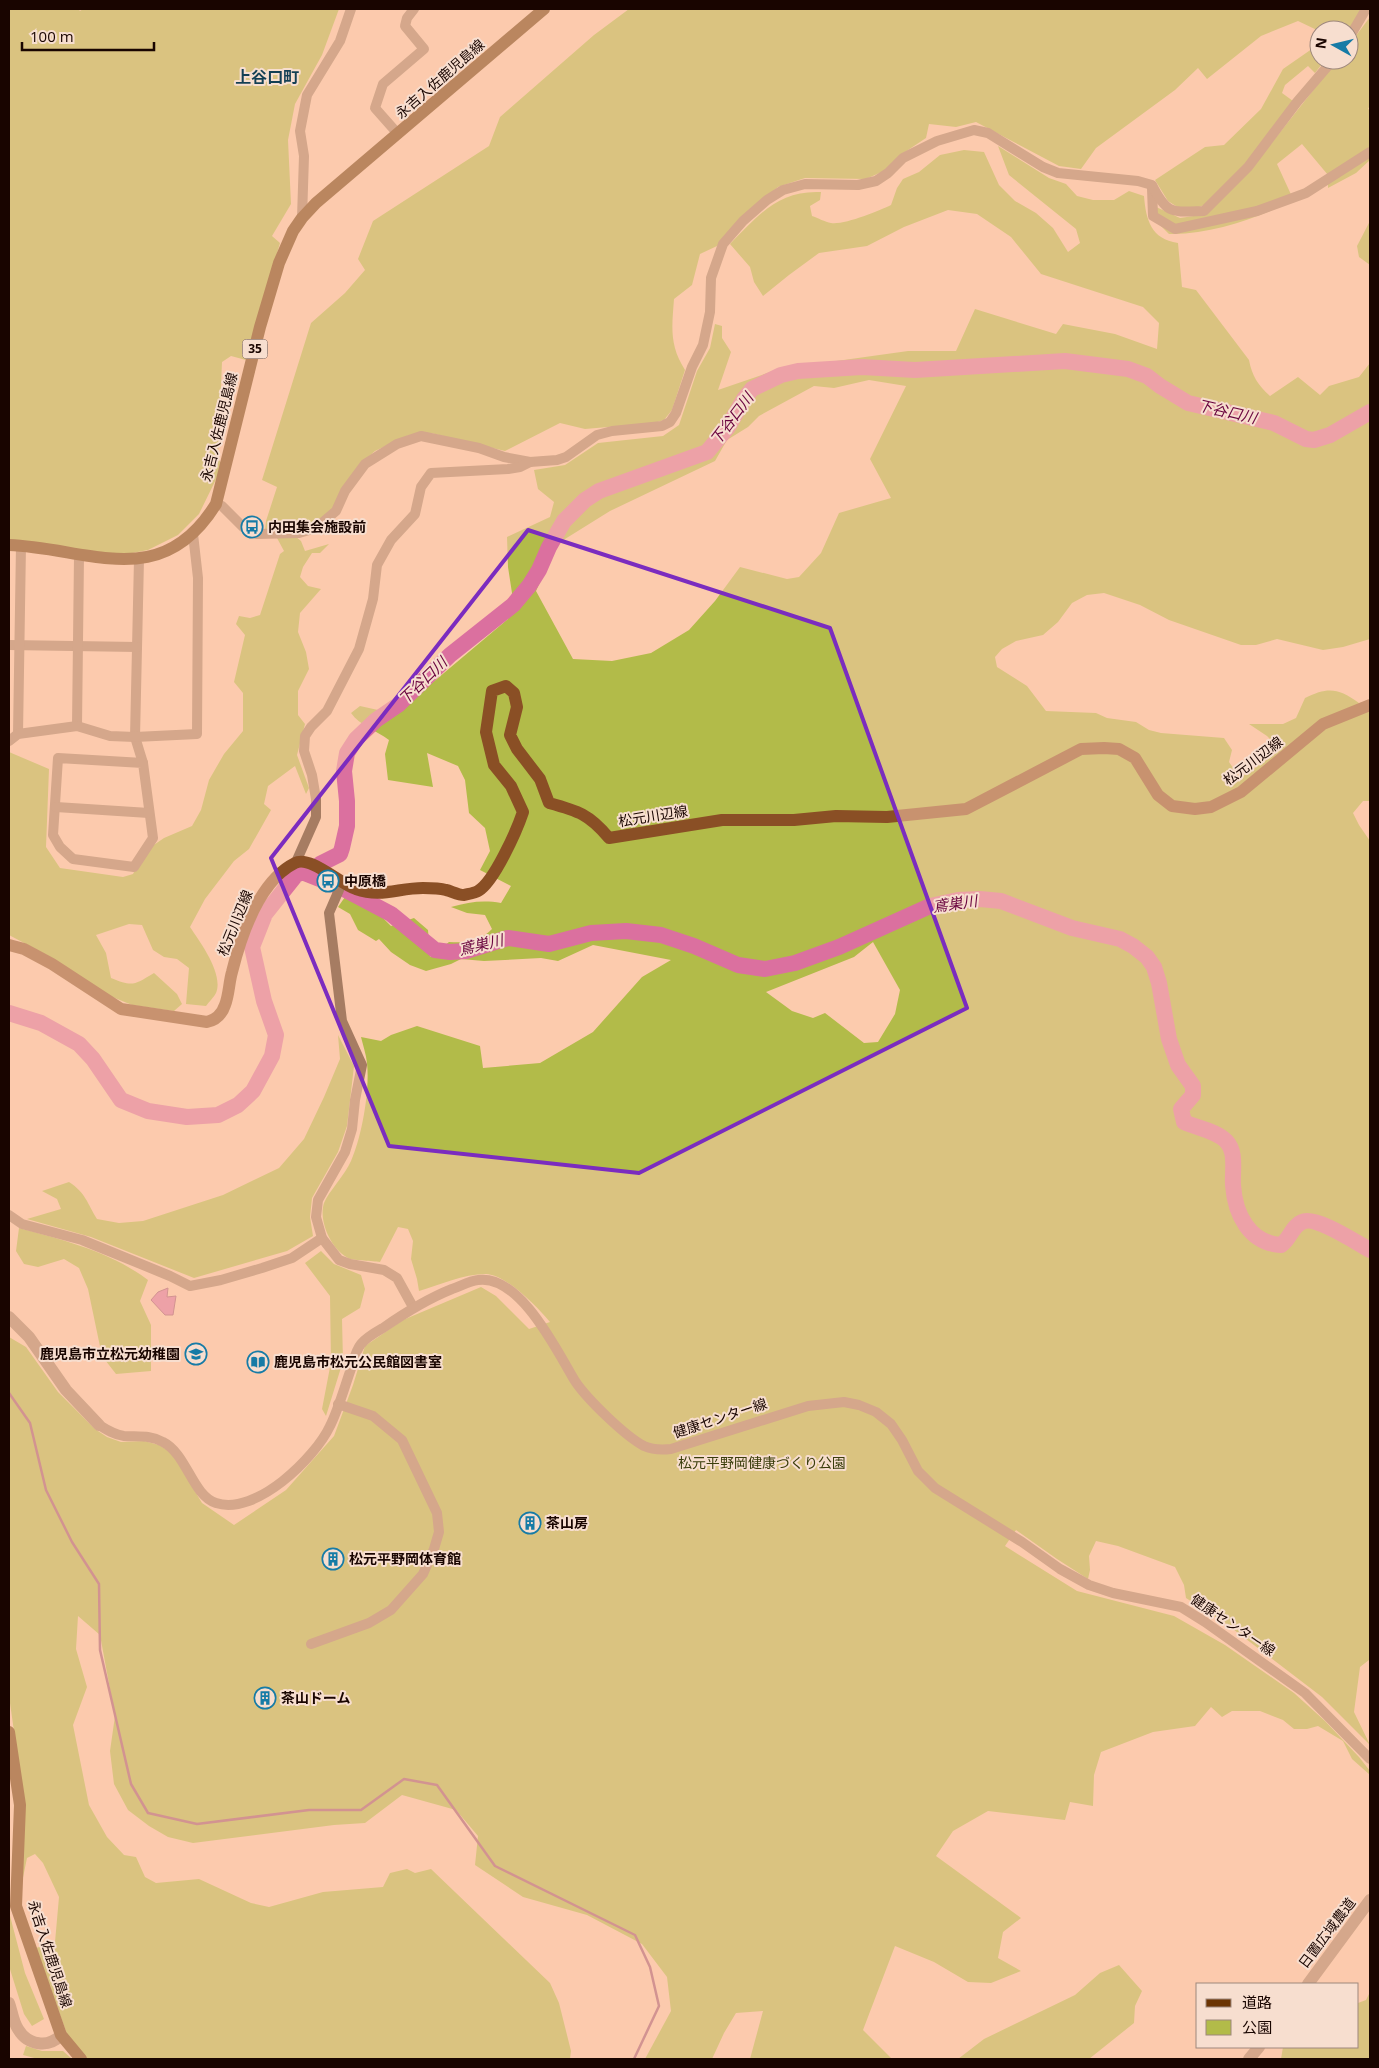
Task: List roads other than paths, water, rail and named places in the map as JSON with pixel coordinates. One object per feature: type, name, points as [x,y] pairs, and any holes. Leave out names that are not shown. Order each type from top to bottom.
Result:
[{"type":"main road","name":"永吉入佐鹿児島線","points":[[15,545],[79,556],[124,560],[139,559],[159,554],[178,545],[194,534],[216,504],[260,327],[279,263],[285,246],[302,218],[316,203],[544,9]]},
{"type":"main road","name":"松元川辺線","points":[[9,945],[24,949],[52,964],[121,1009],[195,1022],[214,1021],[226,1005],[231,973],[241,940],[265,889],[275,877],[300,862],[323,869],[342,884],[356,890],[378,894],[422,888],[444,890],[462,895],[479,891],[502,859],[517,830],[523,812],[511,786],[494,765],[486,732],[492,691],[506,686],[514,693],[517,707],[510,735],[517,749],[540,779],[549,803],[575,810],[595,821],[609,838],[722,820],[794,820],[836,816],[887,817],[966,809],[1081,749],[1104,748],[1119,750],[1135,758],[1158,795],[1172,806],[1195,809],[1212,807],[1241,792],[1323,724],[1370,705]]},
{"type":"main road","name":"永吉入佐鹿児島線","points":[[9,1732],[20,1805],[16,1906],[61,2035],[81,2059]]},
{"type":"street","points":[[302,218],[304,156],[300,131],[306,95],[340,41],[351,9]]},
{"type":"street","points":[[398,134],[375,108],[382,84],[424,49],[405,26],[407,18],[414,9]]},
{"type":"street","points":[[1359,21],[1366,9]]},
{"type":"street","points":[[216,504],[222,506],[242,527],[257,534],[299,533],[316,528],[336,511],[345,491],[366,464],[397,444],[421,436],[478,448],[504,457],[530,462],[557,460],[566,457],[597,435],[612,431],[662,426],[670,422],[676,413],[692,367],[704,345],[710,312],[711,278],[723,244],[743,221],[767,200],[783,190],[805,184],[858,185],[876,181],[888,173],[902,158],[936,141],[974,130],[988,133],[1058,174],[1152,185],[1166,208],[1179,212],[1204,211],[1248,167],[1324,70]]},
{"type":"street","points":[[1152,185],[1153,216],[1175,229],[1257,211],[1306,193],[1370,152]]},
{"type":"street","points":[[300,862],[316,817],[316,799],[312,775],[304,751],[306,736],[311,727],[327,711],[359,649],[373,598],[377,565],[391,540],[415,514],[421,487],[431,473],[508,469],[520,467],[530,462]]},
{"type":"street","points":[[9,741],[18,734],[77,726],[110,736],[135,737],[198,734],[198,578],[194,534]]},
{"type":"street","points":[[15,545],[20,645],[18,734]]},
{"type":"street","points":[[77,726],[79,556]]},
{"type":"street","points":[[139,559],[135,737],[143,763],[153,838],[134,867],[73,858],[60,847],[53,835],[58,758],[143,763]]},
{"type":"street","points":[[9,645],[137,647]]},
{"type":"street","points":[[56,807],[149,813]]},
{"type":"street","points":[[342,884],[329,913],[342,1021],[362,1065],[355,1100],[352,1129],[345,1152],[318,1200],[316,1217],[322,1238],[339,1260],[350,1264],[384,1270],[397,1278],[413,1308]]},
{"type":"street","points":[[9,1215],[22,1224],[82,1240],[190,1286],[221,1280],[292,1258],[322,1238]]},
{"type":"street","name":"健康センター線","points":[[9,1317],[29,1337],[66,1390],[99,1425],[107,1431],[122,1436],[150,1437],[163,1441],[174,1449],[207,1498],[216,1504],[240,1505],[253,1501],[283,1480],[305,1460],[320,1442],[331,1425],[360,1344],[413,1308],[437,1295],[478,1280],[497,1281],[510,1290],[526,1306],[559,1351],[576,1382],[589,1397],[621,1428],[645,1446],[652,1449],[671,1449],[750,1425],[784,1412],[816,1404],[844,1402],[876,1412],[891,1424],[902,1440],[918,1471],[935,1488],[1088,1585],[1113,1593],[1180,1607],[1305,1693],[1370,1759]]},
{"type":"street","points":[[311,1644],[369,1623],[390,1610],[423,1574],[439,1532],[437,1513],[402,1440],[373,1416],[338,1404]]},
{"type":"street","name":"日置広域農道","points":[[1309,1983],[1370,1900]]},
{"type":"street","points":[[9,2003],[18,2029],[27,2040],[41,2044],[55,2042],[61,2035]]},
{"type":"street","points":[[1249,2059],[1258,2048]]},
{"type":"waterway","name":"下谷口川","points":[[320,864],[340,854],[342,848],[347,826],[344,771],[347,753],[356,739],[376,720],[398,705],[450,655],[513,605],[529,586],[539,570],[549,547],[564,521],[585,500],[599,491],[707,452],[728,427],[752,389],[781,375],[798,371],[862,367],[915,370],[1065,361],[1128,369],[1147,376],[1188,403],[1274,423],[1306,439],[1314,440],[1330,435],[1370,412]]},
{"type":"waterway","name":"鳶巣川","points":[[9,1013],[41,1023],[79,1044],[93,1059],[121,1100],[148,1111],[187,1117],[218,1115],[238,1105],[253,1091],[272,1056],[276,1035],[264,1001],[252,947],[265,914],[296,875],[302,872],[340,887],[391,914],[435,950],[450,952],[466,951],[508,938],[549,944],[591,933],[626,931],[661,935],[694,946],[738,965],[765,969],[795,963],[839,947],[930,906],[958,900],[980,899],[1001,901],[1072,928],[1120,939],[1147,957],[1154,967],[1159,983],[1169,1039],[1178,1065],[1193,1086],[1193,1095],[1181,1109],[1184,1122],[1217,1135],[1229,1145],[1233,1156],[1234,1196],[1241,1216],[1252,1233],[1260,1239],[1281,1245],[1293,1229],[1302,1222],[1316,1222],[1370,1250]]},
{"type":"waterway","points":[[9,1393],[30,1423],[46,1490],[72,1542],[99,1584],[100,1650],[131,1784],[148,1813],[197,1824],[309,1810],[361,1810],[404,1779],[437,1785],[495,1866],[635,1935],[650,1967],[659,2006],[634,2059]]},
{"type":"place","name":"内田集会施設前","points":[[252,527]]},
{"type":"place","name":"中原橋","points":[[328,881]]},
{"type":"place","name":"鹿児島市立松元幼稚園","points":[[196,1354]]},
{"type":"place","name":"鹿児島市松元公民館図書室","points":[[258,1362]]},
{"type":"place","name":"茶山房","points":[[530,1523]]},
{"type":"place","name":"松元平野岡体育館","points":[[333,1559]]},
{"type":"place","name":"茶山ドーム","points":[[265,1698]]},
{"type":"district","name":"上谷口町","points":[[267,77]]},
{"type":"park label","name":"松元平野岡健康づくり公園","points":[[762,1463]]}]
